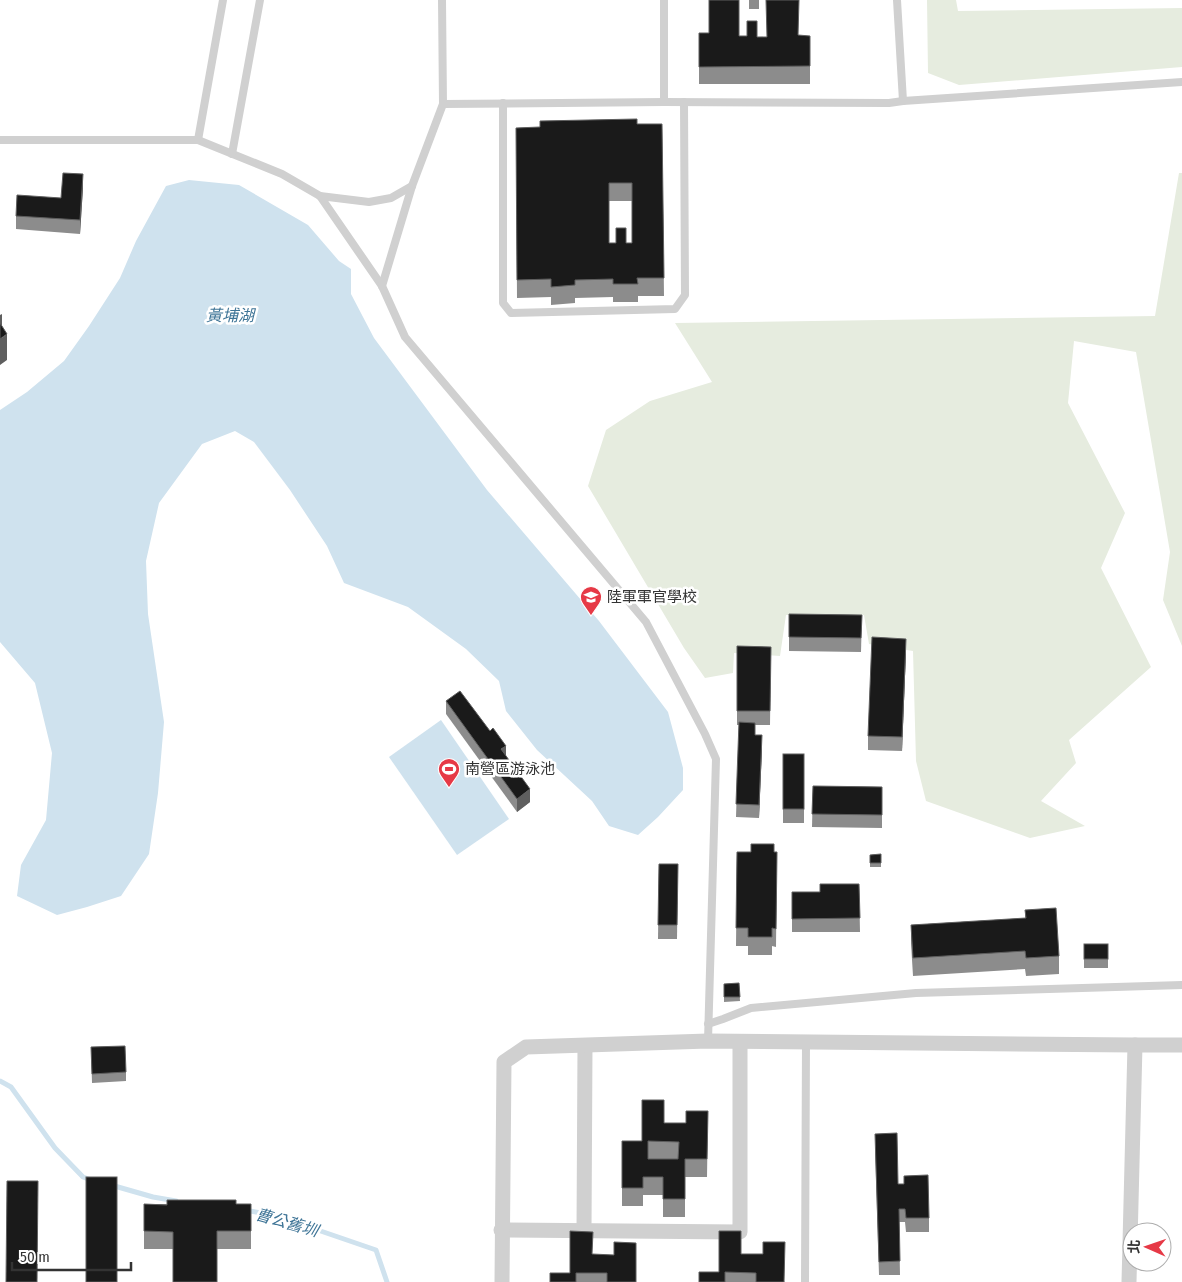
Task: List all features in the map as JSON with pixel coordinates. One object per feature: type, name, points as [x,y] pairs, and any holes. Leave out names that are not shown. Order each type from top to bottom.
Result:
[{"type":"street","points":[[502,1282],[504,1062],[526,1047],[708,1042],[1182,1045]]},
{"type":"street","points":[[501,1230],[740,1232],[740,1042]]},
{"type":"street","points":[[1129,1282],[1135,1045]]},
{"type":"street","points":[[584,1230],[585,1046]]},
{"type":"lane","points":[[198,140],[223,0]]},
{"type":"lane","points":[[232,154],[260,0]]},
{"type":"lane","points":[[382,286],[412,186],[443,104],[442,0]]},
{"type":"lane","points":[[664,0],[664,102]]},
{"type":"lane","points":[[897,0],[903,101]]},
{"type":"lane","points":[[443,104],[664,102],[889,103],[1182,82]]},
{"type":"lane","points":[[503,103],[503,303],[511,313],[675,309],[685,295],[684,102]]},
{"type":"lane","points":[[0,136],[4,140],[198,140],[282,174],[320,196],[369,202],[392,198],[412,186]]},
{"type":"lane","points":[[320,196],[382,286],[405,337],[646,622],[716,759],[708,1042]]},
{"type":"lane","points":[[708,1024],[751,1008],[916,993],[1182,985]]},
{"type":"lane","points":[[805,1282],[806,1042]]},
{"type":"shaded area","points":[[927,0],[956,0],[958,11],[1182,8],[1182,67],[959,85],[928,73]]},
{"type":"shaded area","points":[[1179,173],[1182,173],[1182,646],[1163,600],[1170,552],[1136,352],[1074,341],[1068,403],[1125,513],[1101,568],[1151,667],[1069,740],[1076,763],[1041,801],[1085,826],[1030,838],[926,801],[916,761],[913,651],[869,644],[864,615],[786,615],[780,656],[734,653],[733,673],[705,678],[684,648],[588,486],[606,430],[650,401],[712,382],[675,323],[1155,316]]},
{"type":"water","name":"黃埔湖","points":[[189,180],[239,185],[308,225],[339,261],[351,269],[351,294],[374,338],[487,490],[599,621],[668,712],[683,768],[683,790],[638,835],[609,826],[592,801],[537,750],[506,711],[499,681],[466,649],[408,607],[344,583],[327,546],[290,490],[254,442],[235,431],[202,444],[159,503],[146,561],[148,614],[164,722],[158,793],[149,854],[121,896],[87,907],[57,915],[17,896],[21,865],[46,820],[52,753],[35,683],[0,642],[0,410],[27,392],[64,361],[120,278],[136,241],[166,186]]},
{"type":"water","name":"南營區游泳池","points":[[441,720],[509,819],[457,855],[389,757]]},
{"type":"building","points":[[709,0],[739,0],[739,36],[747,36],[747,21],[757,21],[757,37],[767,37],[766,0],[799,0],[798,35],[810,36],[810,66],[699,67],[699,33],[709,33]]},
{"type":"building","points":[[637,119],[637,124],[662,124],[664,278],[637,278],[638,284],[613,284],[613,279],[575,280],[575,285],[551,287],[551,279],[517,280],[516,128],[540,127],[540,121]],"holes":[[[609,183],[632,183],[632,243],[626,243],[626,228],[616,228],[616,243],[609,243]]]},
{"type":"building","points":[[63,173],[83,174],[80,220],[16,216],[17,195],[61,198]]},
{"type":"building","points":[[0,323],[7,334],[0,339]]},
{"type":"building","points":[[789,614],[862,615],[861,638],[789,637]]},
{"type":"building","points":[[872,637],[906,639],[902,737],[868,736]]},
{"type":"building","points":[[737,646],[771,647],[770,711],[737,711]]},
{"type":"building","points":[[460,691],[490,731],[493,728],[506,746],[501,749],[530,789],[517,799],[446,701]]},
{"type":"building","points":[[739,722],[755,723],[755,735],[762,735],[759,805],[736,804]]},
{"type":"building","points":[[783,754],[804,754],[804,809],[783,809]]},
{"type":"building","points":[[813,786],[882,787],[882,815],[812,814]]},
{"type":"building","points":[[751,844],[774,844],[774,852],[777,852],[776,929],[772,928],[772,937],[748,937],[748,928],[736,928],[737,852],[751,852]]},
{"type":"building","points":[[881,854],[881,863],[870,863],[870,855]]},
{"type":"building","points":[[659,864],[678,864],[677,925],[658,925]]},
{"type":"building","points":[[820,884],[859,884],[860,918],[792,919],[792,892],[820,892]]},
{"type":"building","points":[[1056,908],[1059,956],[1026,958],[1025,951],[913,958],[911,925],[1026,918],[1025,910]]},
{"type":"building","points":[[1084,944],[1108,944],[1108,959],[1084,959]]},
{"type":"building","points":[[739,983],[740,997],[724,997],[724,984]]},
{"type":"building","points":[[125,1046],[126,1072],[92,1074],[91,1047]]},
{"type":"building","points":[[642,1100],[664,1100],[664,1123],[686,1123],[686,1111],[708,1111],[707,1159],[685,1159],[685,1199],[663,1199],[663,1177],[643,1177],[643,1188],[622,1188],[622,1141],[642,1141]],"holes":[[[648,1141],[679,1142],[678,1159],[648,1159]]]},
{"type":"building","points":[[897,1133],[898,1184],[904,1184],[904,1176],[928,1175],[929,1218],[906,1218],[905,1209],[899,1209],[900,1261],[879,1262],[875,1134]]},
{"type":"building","points":[[86,1177],[117,1177],[117,1282],[86,1282]]},
{"type":"building","points":[[7,1181],[38,1181],[37,1282],[6,1282]]},
{"type":"building","points":[[167,1200],[236,1200],[236,1204],[251,1204],[251,1231],[217,1231],[217,1282],[173,1282],[173,1232],[144,1231],[144,1204],[167,1205]]},
{"type":"building","points":[[570,1231],[593,1232],[592,1254],[614,1255],[614,1242],[636,1243],[636,1282],[607,1282],[607,1273],[576,1273],[576,1282],[550,1282],[550,1273],[570,1273]]},
{"type":"building","points":[[719,1231],[741,1231],[741,1254],[763,1254],[763,1242],[785,1242],[784,1282],[756,1282],[756,1273],[725,1272],[725,1282],[699,1282],[699,1272],[719,1272]]},
{"type":"waterway","name":"曹公舊圳","points":[[0,1081],[11,1087],[55,1148],[83,1177],[91,1180]]},
{"type":"waterway","name":"曹公舊圳","points":[[111,1185],[153,1197],[176,1201]]},
{"type":"waterway","name":"曹公舊圳","points":[[244,1210],[274,1215],[376,1250],[387,1282]]},
{"type":"place","name":"陸軍軍官學校","points":[[591,616]]},
{"type":"place","name":"南營區游泳池","points":[[449,788]]}]
